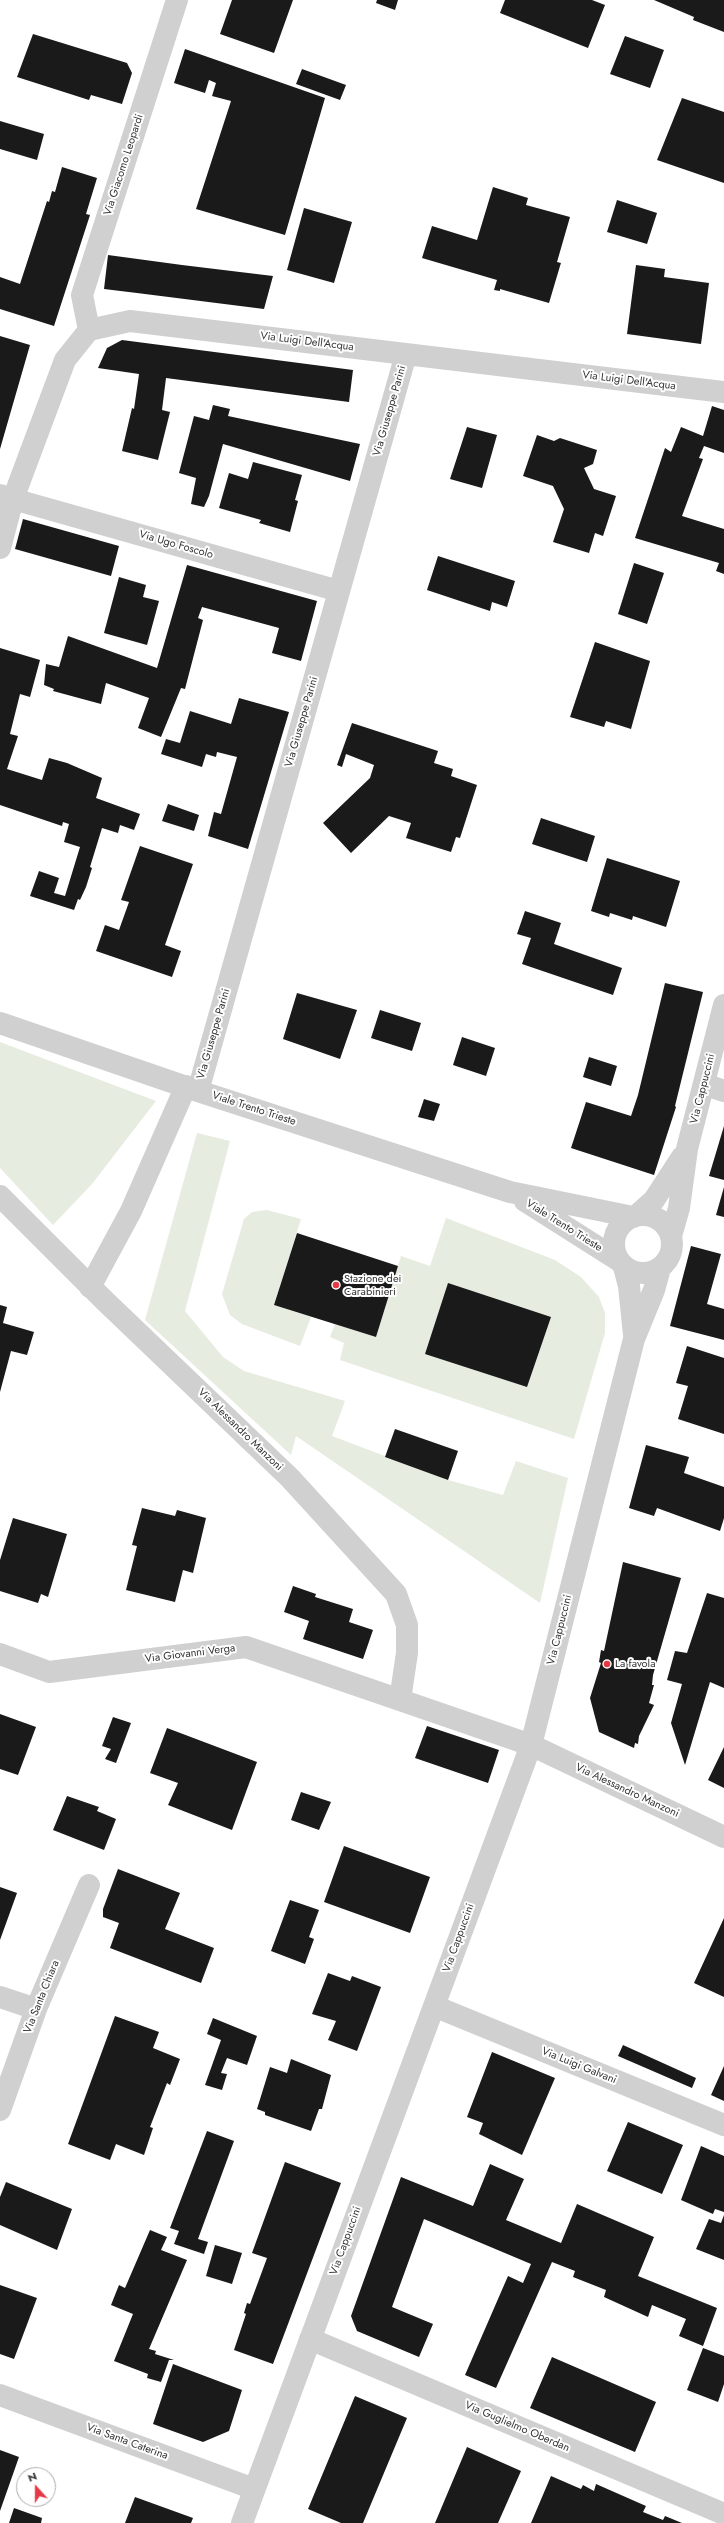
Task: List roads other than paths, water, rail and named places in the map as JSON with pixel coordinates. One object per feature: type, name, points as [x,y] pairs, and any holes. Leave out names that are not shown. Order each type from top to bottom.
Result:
[{"type":"street","name":"Via Giacomo Leopardi","points":[[89,330],[82,295],[177,0]]},
{"type":"street","name":"Via Luigi Dell'Acqua","points":[[89,330],[130,321],[724,392]]},
{"type":"street","points":[[0,548],[7,497],[65,360],[89,330]]},
{"type":"street","name":"Via Giuseppe Parini","points":[[90,1286],[131,1211],[192,1089],[339,591],[406,354]]},
{"type":"street","name":"Via Ugo Foscolo","points":[[7,497],[339,591]]},
{"type":"street","name":"Via Cappuccini","points":[[671,1236],[679,1208],[687,1149],[724,1005]]},
{"type":"street","name":"Viale Trento Trieste","points":[[0,1023],[192,1089],[510,1192],[634,1216]]},
{"type":"street","points":[[704,1084],[724,1091]]},
{"type":"street","name":"Via Cappuccini","points":[[634,1216],[654,1200],[666,1185],[687,1149]]},
{"type":"street","name":"Viale Trento Trieste","points":[[510,1192],[621,1263]]},
{"type":"street","name":"Via Alessandro Manzoni","points":[[0,1196],[90,1286],[290,1478],[396,1594],[407,1625],[407,1653],[400,1700]]},
{"type":"street","points":[[645,1215],[661,1221],[671,1236],[671,1254],[660,1268],[652,1273],[642,1274],[621,1263],[614,1250],[614,1240],[621,1226],[634,1216],[645,1215]]},
{"type":"street","name":"Via Cappuccini","points":[[621,1263],[629,1286],[634,1339]]},
{"type":"street","name":"Via Cappuccini","points":[[242,2523],[531,1745],[634,1339],[654,1290],[660,1268]]},
{"type":"street","name":"Via Giovanni Verga","points":[[0,1654],[48,1672],[246,1647],[531,1745]]},
{"type":"street","name":"Via Alessandro Manzoni","points":[[531,1745],[724,1837]]},
{"type":"street","name":"Via Santa Chiara","points":[[0,2110],[36,2009],[89,1885]]},
{"type":"street","points":[[0,1997],[36,2009]]},
{"type":"street","name":"Via Luigi Galvani","points":[[434,2006],[724,2125]]},
{"type":"street","name":"Via Guglielmo Oberdan","points":[[310,2339],[724,2514]]},
{"type":"street","name":"Via Santa Caterina","points":[[0,2396],[254,2489]]},
{"type":"place","name":"Stazione dei Carabinieri","points":[[336,1285]]},
{"type":"place","name":"La favola","points":[[607,1664]]}]
